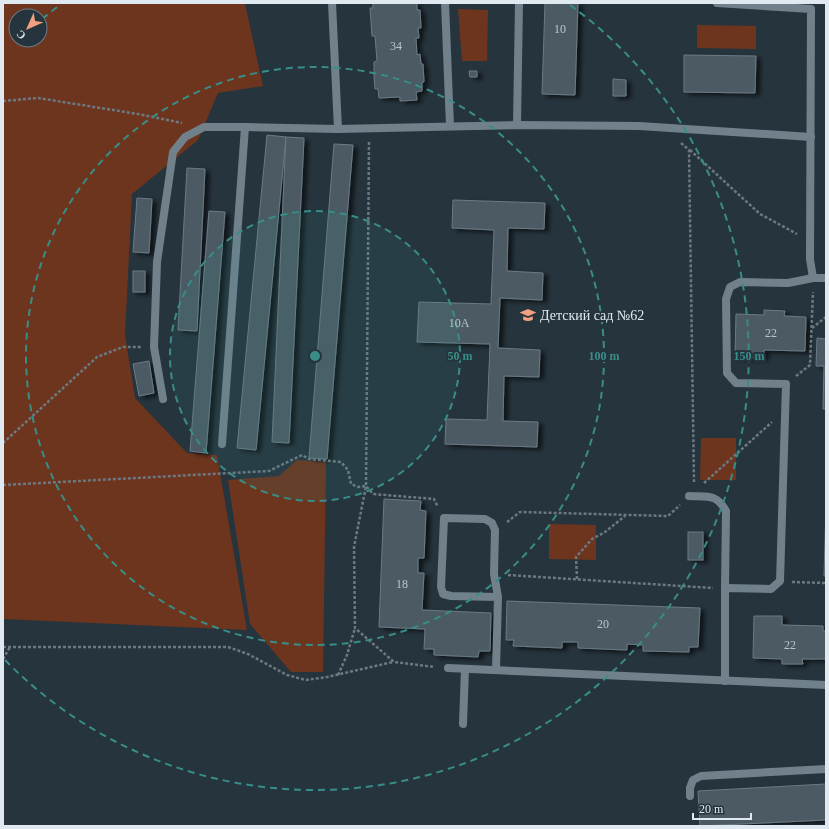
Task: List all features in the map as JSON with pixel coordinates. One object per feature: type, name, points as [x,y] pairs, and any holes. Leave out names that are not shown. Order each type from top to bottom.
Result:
[{"type":"lane","points":[[332,3],[338,129]]},
{"type":"lane","points":[[445,3],[450,126]]},
{"type":"lane","points":[[517,125],[519,3]]},
{"type":"lane","points":[[717,3],[811,9],[810,259],[813,278]]},
{"type":"lane","points":[[163,399],[154,347],[157,262],[173,152],[185,137],[204,127],[338,129],[517,125],[639,126],[811,137]]},
{"type":"lane","points":[[222,444],[245,127]]},
{"type":"lane","points":[[725,588],[771,589],[780,581],[786,384],[736,383],[727,373],[726,299],[730,288],[740,282],[788,283],[813,278],[826,278]]},
{"type":"lane","points":[[692,494],[711,497],[721,502],[726,511],[725,681]]},
{"type":"lane","points":[[496,670],[498,598],[494,574],[495,530],[492,523],[485,519],[444,518],[443,594],[451,596],[498,598]]},
{"type":"lane","points":[[448,668],[826,685]]},
{"type":"lane","points":[[463,724],[465,669]]},
{"type":"lane","points":[[690,796],[690,788],[693,780],[701,776],[826,769]]},
{"type":"path","points":[[3,101],[38,98],[138,114],[204,127]]},
{"type":"path","points":[[337,675],[348,655],[355,628],[354,547],[366,486],[370,128]]},
{"type":"path","points":[[675,128],[675,137],[760,214],[793,232]]},
{"type":"path","points":[[689,150],[692,494]]},
{"type":"path","points":[[786,384],[810,365],[813,278]]},
{"type":"path","points":[[811,328],[826,317]]},
{"type":"path","points":[[3,443],[97,357],[123,347],[154,347]]},
{"type":"path","points":[[495,530],[520,512],[668,516],[785,411]]},
{"type":"path","points":[[3,485],[269,471],[302,456],[309,459],[341,462],[348,470],[351,484],[358,487],[366,486]]},
{"type":"path","points":[[366,486],[373,494],[434,498],[444,518]]},
{"type":"path","points":[[577,580],[576,557],[592,538],[605,532],[626,515]]},
{"type":"path","points":[[494,574],[725,588]]},
{"type":"path","points":[[780,581],[826,583]]},
{"type":"path","points":[[355,628],[394,662]]},
{"type":"path","points":[[3,647],[228,647],[248,654],[287,675],[306,680],[329,677],[394,662],[448,668]]},
{"type":"path","points":[[3,658],[10,647]]},
{"type":"shaded area","points":[[3,3],[245,3],[263,86],[218,93],[198,140],[132,194],[125,335],[135,398],[187,453],[217,455],[247,630],[3,619]]},
{"type":"shaded area","points":[[458,9],[488,10],[487,61],[462,61]]},
{"type":"shaded area","points":[[697,25],[756,26],[756,49],[697,48]]},
{"type":"shaded area","points":[[701,438],[736,438],[736,480],[700,480]]},
{"type":"shaded area","points":[[297,460],[326,462],[323,672],[291,672],[250,624],[228,480],[279,476]]},
{"type":"shaded area","points":[[549,524],[596,525],[596,560],[549,559]]},
{"type":"building","points":[[373,3],[417,3],[417,10],[420,10],[421,28],[418,28],[419,38],[416,38],[417,55],[420,54],[421,64],[423,64],[424,82],[422,82],[422,91],[416,92],[417,100],[400,101],[400,97],[379,98],[378,89],[375,89],[374,76],[374,62],[377,61],[375,36],[372,36],[370,8],[373,8]]},
{"type":"building","points":[[545,3],[578,3],[575,95],[542,94]]},
{"type":"building","points":[[684,55],[756,56],[755,93],[684,92]]},
{"type":"building","points":[[469,71],[477,71],[477,77],[470,77]]},
{"type":"building","points":[[613,79],[626,80],[626,96],[613,96]]},
{"type":"building","points":[[267,135],[286,137],[256,450],[237,448]]},
{"type":"building","points":[[286,137],[304,138],[289,443],[272,442]]},
{"type":"building","points":[[334,144],[353,145],[327,459],[309,458]]},
{"type":"building","points":[[187,168],[205,169],[197,331],[178,330]]},
{"type":"building","points":[[137,198],[152,199],[149,253],[133,252]]},
{"type":"building","points":[[453,200],[545,203],[544,229],[508,228],[507,271],[543,273],[542,300],[500,298],[498,348],[540,350],[539,377],[504,376],[503,421],[538,422],[537,447],[445,444],[446,419],[487,420],[490,344],[417,342],[419,302],[491,304],[494,230],[452,228]]},
{"type":"building","points":[[209,211],[225,212],[206,453],[190,451]]},
{"type":"building","points":[[133,271],[145,271],[145,292],[133,292]]},
{"type":"building","points":[[764,310],[785,311],[784,316],[806,317],[805,351],[764,350],[764,358],[735,357],[736,314],[764,315]]},
{"type":"building","points":[[817,338],[826,339],[826,409],[823,409],[824,366],[816,366]]},
{"type":"building","points":[[149,361],[154,393],[139,396],[133,364]]},
{"type":"building","points":[[384,499],[421,501],[420,510],[426,511],[424,558],[418,558],[418,573],[424,573],[422,610],[491,613],[490,651],[479,651],[478,657],[434,655],[434,649],[424,649],[425,629],[379,627]]},
{"type":"building","points":[[826,506],[826,576],[824,576]]},
{"type":"building","points":[[688,532],[703,532],[703,560],[688,560]]},
{"type":"building","points":[[507,601],[700,608],[698,647],[689,647],[689,652],[643,651],[643,645],[627,644],[627,650],[578,648],[578,642],[562,642],[562,648],[513,646],[514,640],[506,640]]},
{"type":"building","points":[[754,616],[782,616],[782,625],[823,626],[823,631],[826,631],[826,659],[802,659],[803,664],[782,664],[782,659],[753,658]]},
{"type":"building","points":[[826,784],[826,820],[700,826],[698,791]]},
{"type":"place","name":"Детский сад №62","points":[[528,315]]}]
